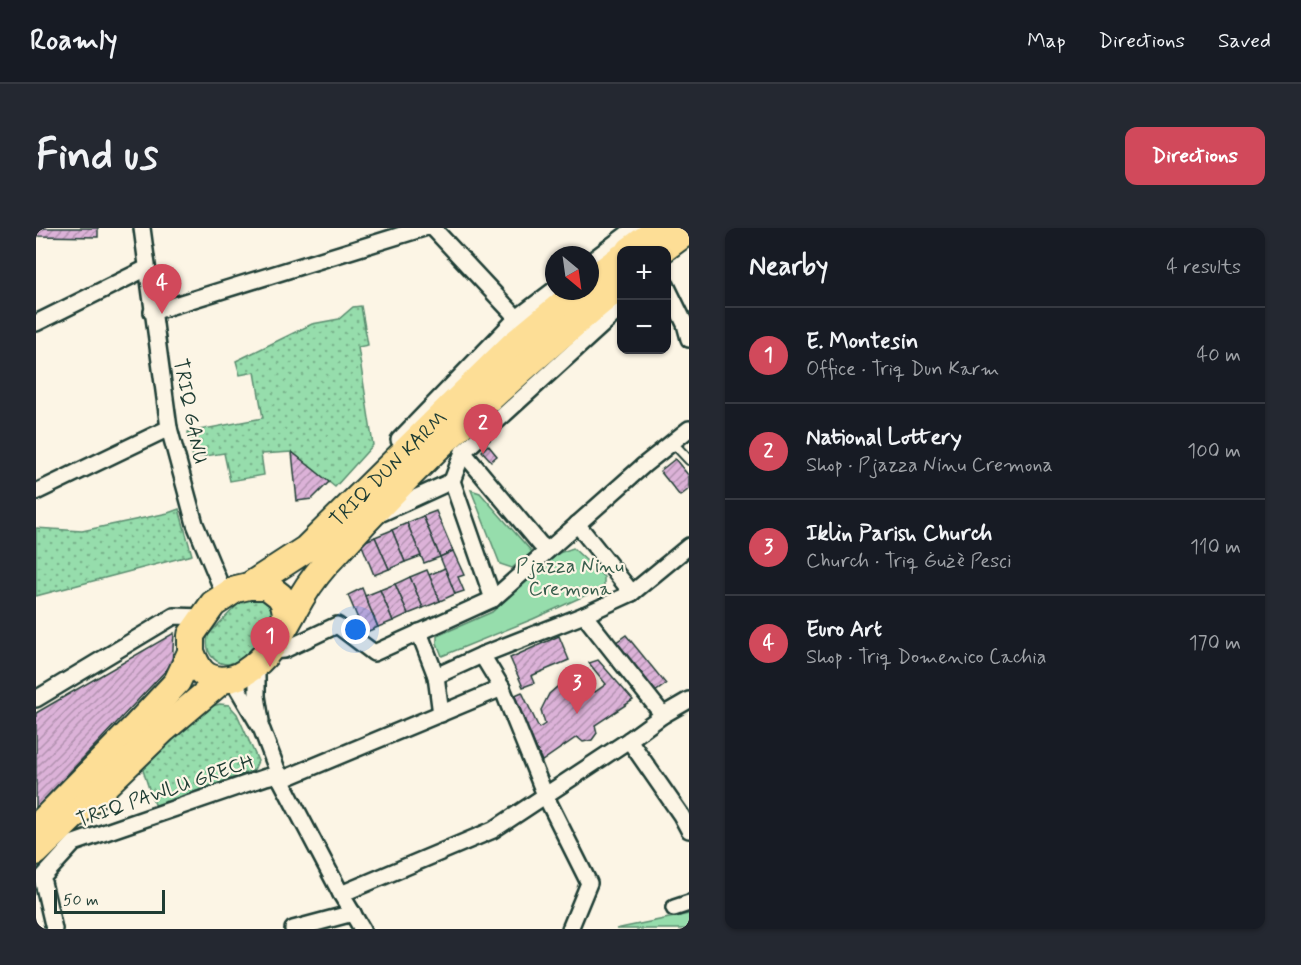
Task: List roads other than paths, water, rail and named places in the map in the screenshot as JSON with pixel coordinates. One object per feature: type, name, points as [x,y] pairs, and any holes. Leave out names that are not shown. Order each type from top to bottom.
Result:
[{"type":"highway","points":[[664,244],[689,230]]},
{"type":"highway","points":[[599,274],[617,259]]},
{"type":"highway","name":"TRIQ DUN KARM","points":[[36,852],[164,729],[227,680],[245,673],[269,649],[319,571],[366,520],[428,457],[553,341],[617,287]]},
{"type":"highway","name":"TRIQ DUN KARM","points":[[36,828],[177,682],[191,652],[191,635],[213,604],[236,589],[249,586],[306,549],[513,345],[567,300]]},
{"type":"highway","points":[[249,586],[267,586],[284,603],[286,613],[269,649]]},
{"type":"highway","points":[[191,652],[201,672],[208,677],[227,680]]},
{"type":"street","name":"TRIQ GANU","points":[[142,228],[169,428],[195,524],[225,596]]},
{"type":"street","points":[[152,312],[424,228]]},
{"type":"street","points":[[434,228],[517,318]]},
{"type":"street","points":[[599,255],[635,228]]},
{"type":"street","points":[[36,323],[147,268]]},
{"type":"street","points":[[671,295],[685,324],[689,339]]},
{"type":"street","name":"TRIQ DUN KARM","points":[[306,549],[319,523],[517,318],[545,297]]},
{"type":"street","points":[[493,599],[452,481],[463,452],[617,311]]},
{"type":"street","points":[[36,492],[169,428]]},
{"type":"street","points":[[362,929],[341,894],[280,777],[262,730],[257,696],[269,649],[284,650],[337,625],[374,653],[493,599],[644,465],[689,429]]},
{"type":"street","points":[[463,452],[540,544],[548,550]]},
{"type":"street","name":"TRIQ DUN KARM","points":[[366,520],[452,481]]},
{"type":"street","points":[[577,524],[632,593]]},
{"type":"street","points":[[436,676],[632,593],[689,546]]},
{"type":"street","points":[[584,615],[663,715]]},
{"type":"street","points":[[36,699],[174,616],[203,617]]},
{"type":"street","points":[[419,632],[436,676],[441,714]]},
{"type":"street","points":[[482,655],[502,688],[545,795],[589,883],[570,929]]},
{"type":"street","points":[[227,680],[262,730]]},
{"type":"street","name":"TRIQ PAWLU GRECH","points":[[54,929],[42,878],[74,843],[266,777],[280,777],[502,688]]},
{"type":"street","points":[[341,894],[493,830],[663,715],[689,700]]},
{"type":"street","points":[[629,740],[681,814],[689,830]]},
{"type":"street","points":[[674,908],[689,903]]},
{"type":"street","points":[[293,929],[353,913]]},
{"type":"lane","points":[[673,443],[689,460]]},
{"type":"place","name":"Euro Art","points":[[162,314]]},
{"type":"place","name":"National Lottery","points":[[483,454]]},
{"type":"place","name":"E. Montesin","points":[[270,667]]},
{"type":"place","name":"Iklin Parish Church","points":[[577,714]]},
{"type":"park label","name":"Pjazza Ninu Cremona","points":[[570,576]]}]
